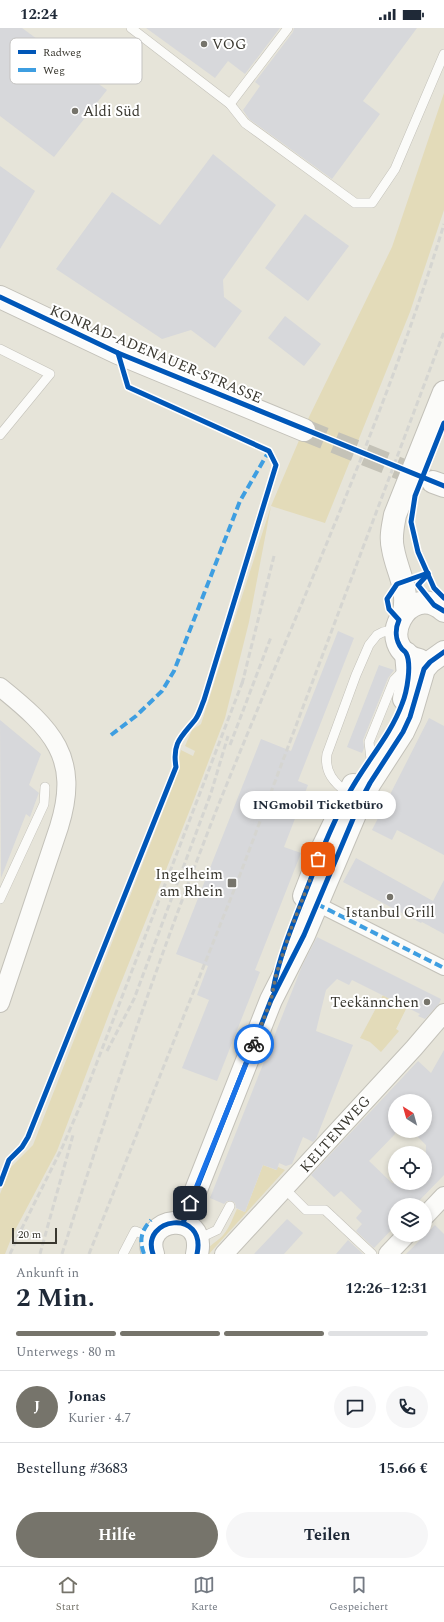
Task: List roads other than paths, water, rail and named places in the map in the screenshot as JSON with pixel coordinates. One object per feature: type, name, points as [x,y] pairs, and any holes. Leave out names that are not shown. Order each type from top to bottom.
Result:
[{"type":"main road","name":"KONRAD-ADENAUER-STRASSE","points":[[0,298],[118,353],[304,430]]},
{"type":"main road","points":[[182,1223],[271,1000],[304,935],[317,904],[355,797],[371,758],[399,712],[406,689],[407,661],[397,640],[400,620],[406,603],[405,589],[395,558],[392,537],[395,515],[444,392]]},
{"type":"main road","points":[[400,504],[398,524],[401,541],[416,582],[423,592],[439,608]]},
{"type":"main road","points":[[400,620],[416,605],[425,603],[439,608]]},
{"type":"main road","points":[[407,661],[417,659],[426,660],[439,656]]},
{"type":"main road","points":[[271,1000],[276,975],[291,929],[322,849],[355,797],[370,783],[403,732],[410,717],[424,669],[439,656]]},
{"type":"main road","points":[[153,1246],[156,1232],[168,1223],[175,1222],[182,1223],[194,1232],[198,1246]]},
{"type":"street","points":[[0,687],[34,716],[48,732],[60,751],[65,764],[67,780],[67,793],[63,815],[0,1003]]},
{"type":"street","points":[[317,904],[444,968]]},
{"type":"street","name":"KELTENWEG","points":[[224,1254],[414,1048],[444,1013]]},
{"type":"street","points":[[432,1209],[444,1196]]},
{"type":"street","points":[[388,1254],[399,1242]]},
{"type":"lane","points":[[131,28],[230,104],[245,123],[355,203],[372,203],[395,169],[444,54]]},
{"type":"lane","points":[[230,104],[288,28]]},
{"type":"lane","points":[[0,349],[50,374],[0,435]]},
{"type":"lane","points":[[355,797],[339,787],[330,775],[326,763],[327,754],[369,645],[377,635],[400,620]]},
{"type":"lane","points":[[0,899],[44,804],[45,787]]},
{"type":"lane","points":[[284,1189],[306,1210],[325,1210],[372,1254]]},
{"type":"lane","points":[[198,1246],[217,1230],[230,1206]]},
{"type":"lane","points":[[122,1254],[135,1231],[153,1246]]},
{"type":"tunnel","points":[[304,430],[433,482]]},
{"type":"railway","points":[[62,1254],[116,1087],[174,921],[216,811],[366,447],[420,299],[444,224]]},
{"type":"railway","points":[[89,1254],[238,880],[444,332]]},
{"type":"railway","points":[[242,684],[274,556]]},
{"type":"railway","points":[[230,745],[271,637]]},
{"type":"railway","points":[[10,1254],[62,1148],[81,1104],[244,678]]},
{"type":"railway","points":[[107,1051],[134,999],[211,793],[228,736]]},
{"type":"railway","points":[[40,1254],[73,1135]]},
{"type":"place","name":"VOG","points":[[204,44]]},
{"type":"place","name":"Aldi Süd","points":[[75,111]]},
{"type":"place","name":"INGmobil Ticketbüro","points":[[318,859]]},
{"type":"place","name":"Ingelheim am Rhein","points":[[232,883]]},
{"type":"place","name":"Istanbul Grill","points":[[390,897]]},
{"type":"place","name":"Teekännchen","points":[[427,1002]]}]
